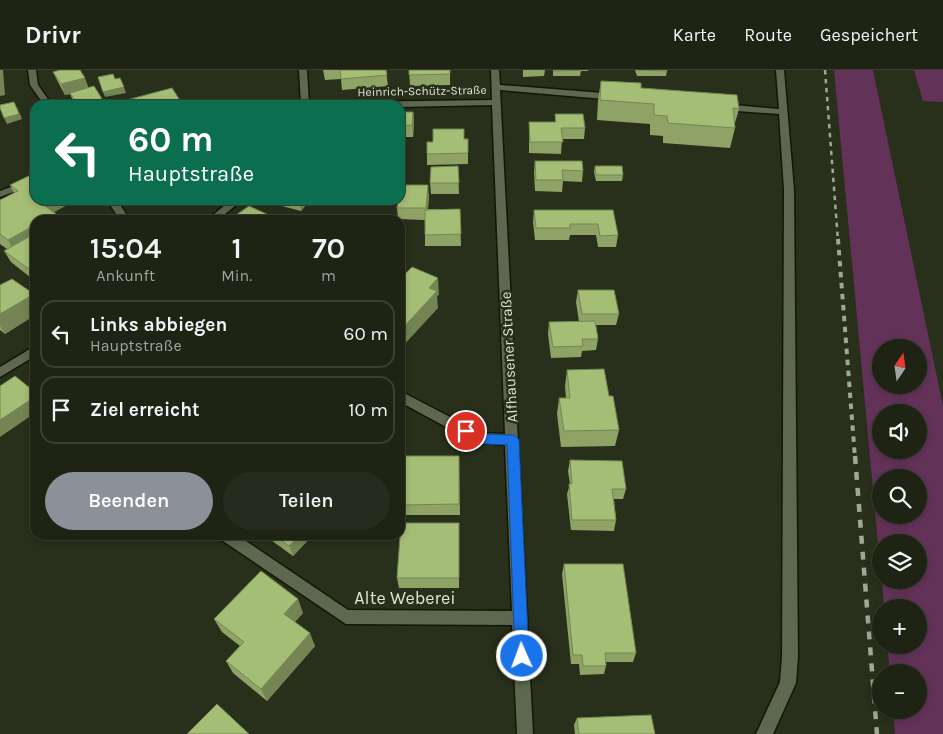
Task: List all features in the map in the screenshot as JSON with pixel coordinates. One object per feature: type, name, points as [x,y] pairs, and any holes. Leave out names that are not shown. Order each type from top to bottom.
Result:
[{"type":"street","points":[[32,70],[34,85],[44,100]]},
{"type":"street","points":[[304,70],[305,100]]},
{"type":"street","name":"Alfhausener Straße","points":[[495,70],[526,734]]},
{"type":"street","points":[[764,734],[788,683],[790,657],[789,190],[780,70]]},
{"type":"street","points":[[497,87],[628,98]]},
{"type":"street","name":"Heinrich-Schütz-Straße","points":[[405,104],[497,102]]},
{"type":"street","points":[[715,106],[783,112]]},
{"type":"street","points":[[0,194],[30,183]]},
{"type":"street","points":[[218,215],[231,205]]},
{"type":"street","points":[[0,373],[30,353]]},
{"type":"street","points":[[405,399],[479,438],[513,440]]},
{"type":"street","name":"Alte Weberei","points":[[232,540],[346,617],[520,618]]},
{"type":"shaded area","points":[[834,70],[873,70],[943,406],[943,734],[895,734],[894,719],[927,719],[927,664],[889,664],[888,654],[927,654],[927,599],[883,599],[883,589],[927,589],[927,534],[877,534],[876,524],[927,524],[927,469],[872,469],[872,478]]},
{"type":"shaded area","points":[[914,70],[943,70],[943,102],[923,101]]},
{"type":"building","points":[[80,70],[85,78],[61,84],[53,72]]},
{"type":"building","points":[[340,70],[386,70],[387,75],[341,79]]},
{"type":"building","points":[[409,70],[450,70],[450,74],[409,75]]},
{"type":"building","points":[[113,74],[115,79],[120,78],[124,87],[103,92],[98,77]]},
{"type":"building","points":[[601,81],[641,83],[641,88],[737,95],[739,109],[733,108],[735,128],[668,123],[667,116],[654,115],[654,104],[600,100]]},
{"type":"building","points":[[94,86],[102,99],[75,100],[70,93]]},
{"type":"building","points":[[172,88],[180,100],[127,100]]},
{"type":"building","points":[[14,102],[19,114],[4,118],[0,105]]},
{"type":"building","points":[[405,112],[413,112],[412,125],[405,126]]},
{"type":"building","points":[[555,114],[583,114],[585,128],[561,128],[563,142],[530,142],[529,122],[556,122]]},
{"type":"building","points":[[433,129],[464,129],[464,139],[468,139],[468,153],[427,154],[427,142],[433,142]]},
{"type":"building","points":[[535,161],[582,161],[583,171],[562,170],[563,180],[536,180]]},
{"type":"building","points":[[458,166],[459,183],[430,183],[431,167]]},
{"type":"building","points":[[595,166],[622,166],[623,175],[596,175]]},
{"type":"building","points":[[30,175],[30,205],[44,205],[56,214],[30,215],[30,228],[8,240],[0,234],[0,200],[18,191],[10,185]]},
{"type":"building","points":[[405,185],[428,185],[426,208],[397,208],[397,205],[405,205]]},
{"type":"building","points":[[249,206],[269,215],[236,215]]},
{"type":"building","points":[[460,209],[461,234],[425,235],[425,210]]},
{"type":"building","points":[[534,210],[613,210],[618,235],[600,236],[598,224],[570,224],[570,228],[536,228]]},
{"type":"building","points":[[30,236],[30,268],[29,269],[4,251]]},
{"type":"building","points":[[412,267],[438,278],[429,288],[437,291],[405,326],[405,274]]},
{"type":"building","points":[[12,279],[30,291],[30,296],[0,314],[0,285]]},
{"type":"building","points":[[578,290],[614,290],[619,314],[582,314]]},
{"type":"building","points":[[595,321],[598,339],[582,339],[583,346],[553,347],[549,322]]},
{"type":"building","points":[[604,369],[609,396],[613,396],[619,430],[564,431],[559,398],[570,398],[567,370]]},
{"type":"building","points":[[15,376],[30,388],[30,400],[0,420],[0,386]]},
{"type":"building","points":[[405,456],[459,456],[459,504],[405,505]]},
{"type":"building","points":[[570,460],[622,461],[626,489],[612,489],[616,520],[572,520],[569,484],[572,484]]},
{"type":"building","points":[[405,523],[459,523],[459,578],[397,578],[400,540],[405,540]]},
{"type":"building","points":[[281,540],[295,540],[289,546]]},
{"type":"building","points":[[564,564],[623,564],[636,653],[605,653],[606,666],[583,666],[582,655],[573,655]]},
{"type":"building","points":[[261,571],[298,599],[284,614],[310,633],[261,689],[226,661],[244,642],[214,619]]},
{"type":"building","points":[[217,704],[249,734],[187,734]]},
{"type":"building","points":[[651,715],[655,734],[579,734],[577,718]]},
{"type":"railway","points":[[825,70],[838,241]]},
{"type":"railway","points":[[838,239],[855,458]]},
{"type":"railway","points":[[855,456],[877,734]]},
{"type":"route","points":[[466,431],[479,438],[513,440],[522,656]]}]
